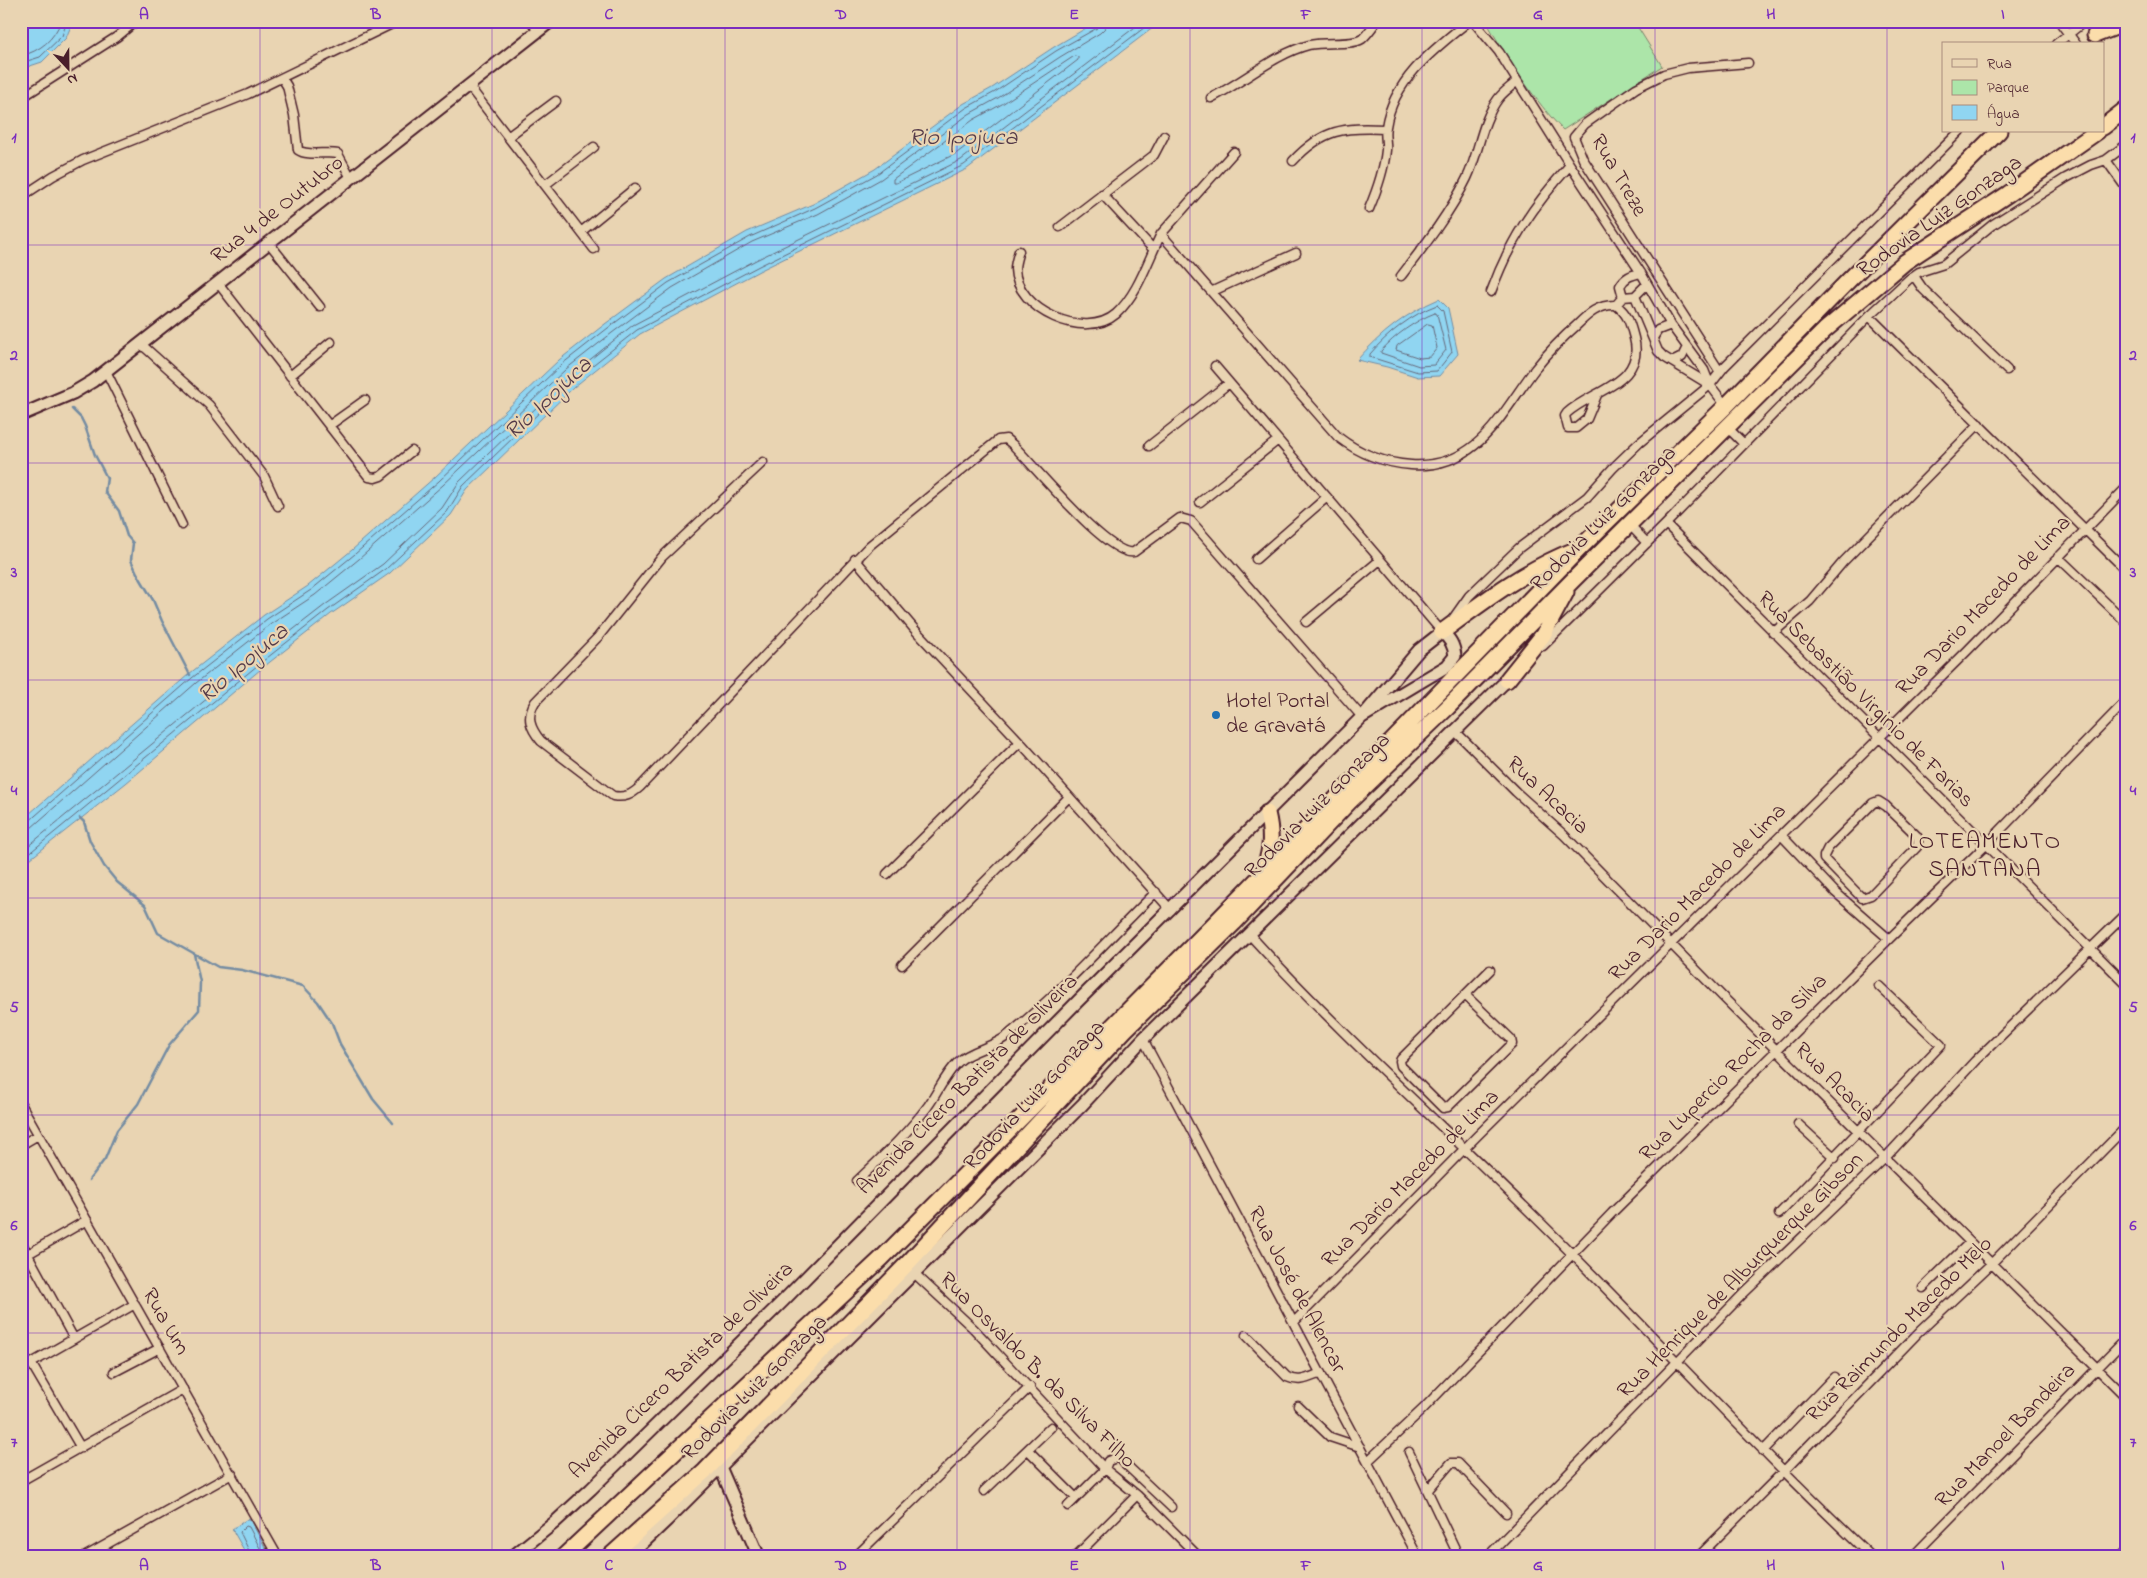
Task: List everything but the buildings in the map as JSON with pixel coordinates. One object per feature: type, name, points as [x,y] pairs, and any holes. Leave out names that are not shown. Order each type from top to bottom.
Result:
[{"type":"highway","points":[[2091,39],[2109,21]]},
{"type":"highway","points":[[2091,39],[2126,23]]},
{"type":"highway","points":[[2104,126],[2126,109]]},
{"type":"highway","name":"Rodovia Luiz Gonzaga","points":[[563,1557],[882,1258],[1261,875],[1581,547],[1726,406],[1998,132]]},
{"type":"highway","name":"Rodovia Luiz Gonzaga","points":[[609,1557],[711,1465],[907,1264],[1124,1030],[1234,923],[1349,802],[1448,708],[1572,581],[1825,330],[1905,262],[2008,194],[2097,132]]},
{"type":"highway","points":[[1445,630],[1502,588],[1552,558],[1581,547]]},
{"type":"highway","points":[[1507,680],[1542,635],[1562,604],[1572,581]]},
{"type":"highway","points":[[1261,875],[1268,859],[1271,842],[1271,830],[1266,813]]},
{"type":"main road","name":"Rua 4 de Outubro","points":[[21,414],[73,393],[106,371],[551,21]]},
{"type":"main road","name":"Avenida Cicero Batista de Oliveira","points":[[512,1557],[562,1516],[783,1301],[1079,1000],[1362,717],[1419,650],[1445,630]]},
{"type":"main road","points":[[1362,717],[1447,666],[1455,656],[1455,646],[1445,630]]},
{"type":"main road","points":[[628,1557],[1082,1105],[1143,1039],[1454,730],[1507,680]]},
{"type":"main road","points":[[720,1467],[759,1557]]},
{"type":"street","points":[[21,98],[118,36],[136,21]]},
{"type":"street","points":[[21,197],[53,176],[83,160],[248,94],[398,21]]},
{"type":"street","points":[[531,21],[538,31]]},
{"type":"street","points":[[1211,98],[1290,52],[1326,42],[1356,42],[1377,21]]},
{"type":"street","points":[[1369,209],[1384,165],[1387,148],[1385,129],[1389,111],[1396,97],[1417,67],[1436,46],[1469,21]]},
{"type":"street","points":[[1473,21],[1499,52],[1641,273],[1671,325],[1704,370],[1710,385],[1726,406]]},
{"type":"street","points":[[2059,21],[2075,42]]},
{"type":"street","points":[[2059,42],[2084,21]]},
{"type":"street","name":"Rua Treze","points":[[1720,372],[1592,174],[1574,137],[1585,124],[1636,88],[1664,74],[1688,68],[1748,63]]},
{"type":"street","points":[[282,78],[287,86],[294,115],[298,150],[338,154],[351,178]]},
{"type":"street","points":[[1401,276],[1436,227],[1467,178],[1476,158],[1490,114],[1497,100],[1517,81]]},
{"type":"street","points":[[468,85],[594,249]]},
{"type":"street","points":[[509,136],[556,101]]},
{"type":"street","points":[[1293,160],[1305,148],[1333,132],[1353,128],[1385,129]]},
{"type":"street","points":[[1215,366],[1380,560],[1445,630],[1469,596],[1519,548],[1574,508],[1639,443],[1710,385],[1720,372],[1959,132]]},
{"type":"street","points":[[1060,227],[1154,155],[1164,136]]},
{"type":"street","points":[[1507,680],[1666,524],[1869,316],[1914,276],[1944,264],[1999,220],[2078,172],[2106,160],[2126,145]]},
{"type":"street","points":[[545,185],[594,147]]},
{"type":"street","points":[[1019,251],[1015,270],[1018,283],[1029,301],[1052,316],[1068,322],[1084,324],[1100,322],[1115,314],[1129,298],[1161,234],[1234,152]]},
{"type":"street","points":[[2106,160],[2126,188]]},
{"type":"street","points":[[1491,292],[1511,243],[1530,213],[1570,165]]},
{"type":"street","points":[[582,231],[636,188]]},
{"type":"street","points":[[1102,194],[1153,249]]},
{"type":"street","points":[[1161,234],[1213,291],[1338,437],[1353,449],[1378,460],[1426,466],[1451,461],[1476,446],[1502,417],[1536,369],[1568,333],[1590,313],[1608,304],[1616,305],[1625,312],[1630,322],[1636,357],[1632,368],[1624,376],[1567,413],[1568,428],[1580,426],[1587,419],[1597,394]]},
{"type":"street","points":[[269,243],[320,307]]},
{"type":"street","points":[[1213,291],[1296,253]]},
{"type":"street","points":[[1623,297],[1620,286],[1624,280],[1629,276],[1641,273]]},
{"type":"street","points":[[1914,276],[1923,289],[2007,370]]},
{"type":"street","points":[[218,283],[369,477],[381,476],[412,452]]},
{"type":"street","points":[[1616,305],[1623,297],[1635,296],[1647,284]]},
{"type":"street","points":[[1635,296],[1658,351],[1672,362],[1710,385]]},
{"type":"street","points":[[1869,316],[2126,570]]},
{"type":"street","points":[[1653,338],[1658,330],[1671,325]]},
{"type":"street","points":[[290,376],[331,342]]},
{"type":"street","points":[[141,344],[209,405],[264,476],[278,506]]},
{"type":"street","points":[[1672,362],[1682,357],[1687,347]]},
{"type":"street","points":[[106,371],[182,525]]},
{"type":"street","points":[[1148,446],[1229,382]]},
{"type":"street","points":[[330,425],[364,400]]},
{"type":"street","points":[[1774,633],[1810,600],[1843,562],[1979,424]]},
{"type":"street","points":[[1727,427],[1743,444]]},
{"type":"street","points":[[763,462],[662,557],[598,637],[535,702],[529,712],[529,722],[541,741],[613,796],[622,797],[632,794],[855,559],[998,440],[1006,440],[1018,450],[1087,524],[1129,554],[1180,518],[1191,521],[1362,717]]},
{"type":"street","points":[[1200,502],[1278,440]]},
{"type":"street","name":"Rua Dario Macedo de Lima","points":[[1294,1322],[2126,488]]},
{"type":"street","points":[[1256,559],[1327,497]]},
{"type":"street","points":[[1629,524],[1647,543]]},
{"type":"street","name":"Rua Sebastião Virginio de Farias","points":[[1666,524],[2126,984]]},
{"type":"street","points":[[2058,557],[2126,622]]},
{"type":"street","points":[[855,559],[916,631],[1020,742],[1171,910]]},
{"type":"street","points":[[1306,622],[1380,560]]},
{"type":"street","name":"Rua Lupercio Rocha da Silva","points":[[1368,1461],[1423,1409],[1612,1213],[1986,845],[2126,701]]},
{"type":"street","name":"Rua Acacia","points":[[1454,730],[1516,792],[1564,835],[1858,1132],[1886,1157],[1969,1243],[2126,1397]]},
{"type":"street","points":[[887,874],[1020,742]]},
{"type":"street","points":[[902,965],[1069,797]]},
{"type":"street","points":[[1878,801],[1917,836],[1917,847],[1868,897],[1862,898],[1844,880],[1824,859],[1825,852],[1873,803],[1878,801]]},
{"type":"street","points":[[1781,835],[1835,892],[1889,939]]},
{"type":"street","points":[[1835,892],[1844,880]]},
{"type":"street","points":[[857,1181],[918,1118],[942,1081],[958,1062],[966,1056],[1006,1037],[1050,998],[1156,892]]},
{"type":"street","name":"Rua Henrique de Alburquerque Gibson","points":[[1487,1557],[1744,1293],[1886,1157],[1975,1061],[2126,914]]},
{"type":"street","points":[[1250,934],[1465,1150],[1573,1254],[1762,1451],[1872,1557]]},
{"type":"street","points":[[1465,995],[1511,1039],[1511,1046],[1448,1107],[1440,1106],[1402,1066],[1400,1061],[1465,995],[1490,970]]},
{"type":"street","points":[[1779,1214],[1835,1158],[1941,1045],[1879,986]]},
{"type":"street","name":"Rua José de Alencar","points":[[1143,1039],[1418,1557]]},
{"type":"street","points":[[1411,1096],[1420,1086]]},
{"type":"street","name":"Rua Um","points":[[21,1104],[232,1474],[276,1556]]},
{"type":"street","points":[[1798,1124],[1835,1158]]},
{"type":"street","name":"Rua Raimundo Macedo Melo","points":[[1698,1557],[1920,1331],[1991,1264],[2126,1127]]},
{"type":"street","points":[[21,1145],[38,1135]]},
{"type":"street","points":[[25,1256],[87,1220]]},
{"type":"street","points":[[21,1242],[25,1256],[74,1339]]},
{"type":"street","points":[[1923,1288],[1969,1243]]},
{"type":"street","name":"Rua Osvaldo B. da Silva Filho","points":[[914,1273],[974,1329],[1030,1387],[1104,1469],[1137,1495],[1199,1557]]},
{"type":"street","points":[[21,1369],[134,1304]]},
{"type":"street","points":[[1246,1335],[1287,1377],[1295,1381],[1321,1373]]},
{"type":"street","name":"Rua Manoel Bandeira","points":[[1912,1557],[2126,1339]]},
{"type":"street","points":[[114,1372],[160,1348]]},
{"type":"street","points":[[31,1363],[80,1448]]},
{"type":"street","points":[[1762,1451],[1834,1377]]},
{"type":"street","points":[[855,1557],[1030,1387]]},
{"type":"street","points":[[22,1478],[80,1448],[183,1388]]},
{"type":"street","points":[[1298,1406],[1330,1437],[1360,1447]]},
{"type":"street","points":[[984,1491],[1051,1427]]},
{"type":"street","points":[[1028,1450],[1076,1498]]},
{"type":"street","points":[[1409,1452],[1460,1557]]},
{"type":"street","points":[[1068,1506],[1104,1469],[1108,1461],[1116,1458],[1171,1507]]},
{"type":"street","points":[[1428,1490],[1451,1463],[1458,1463],[1506,1513]]},
{"type":"street","points":[[84,1557],[232,1474]]},
{"type":"street","points":[[1075,1557],[1137,1495]]},
{"type":"street","points":[[2120,1557],[2126,1551]]},
{"type":"green space","points":[[1486,21],[1634,21],[1662,66],[1563,130],[1521,78]]},
{"type":"water","points":[[21,21],[73,21],[66,38],[42,62],[21,69]]},
{"type":"water","name":"Rio Ipojuca","points":[[1098,21],[1162,21],[967,169],[761,270],[640,334],[574,387],[467,490],[451,515],[390,573],[331,614],[261,669],[126,783],[21,866],[21,821],[189,674],[264,615],[308,586],[352,550],[435,477],[559,360],[666,279],[747,232],[813,204],[875,169],[963,104],[992,88],[1054,47]]},
{"type":"water","points":[[1439,299],[1448,308],[1458,354],[1439,376],[1418,377],[1357,360],[1375,341],[1405,317]]},
{"type":"water","points":[[249,1518],[269,1554],[265,1557],[248,1557],[232,1529]]},
{"type":"waterway","name":"Rio Ipojuca","points":[[72,409],[81,418],[85,426],[95,455],[107,478],[105,492],[119,511],[127,536],[133,543],[131,560],[190,675]]},
{"type":"waterway","points":[[80,818],[84,822],[90,841],[104,866],[117,882],[145,905],[158,933],[218,967],[242,970],[303,986],[318,1002],[332,1023],[340,1044],[373,1099],[393,1123]]},
{"type":"waterway","points":[[89,1180],[105,1159],[117,1130],[138,1104],[169,1045],[199,1010],[200,982],[194,954]]},
{"type":"place","name":"Hotel Portal de Gravatá","points":[[1216,715]]},
{"type":"district","name":"LOTEAMENTO SANTANA","points":[[1985,856]]}]
